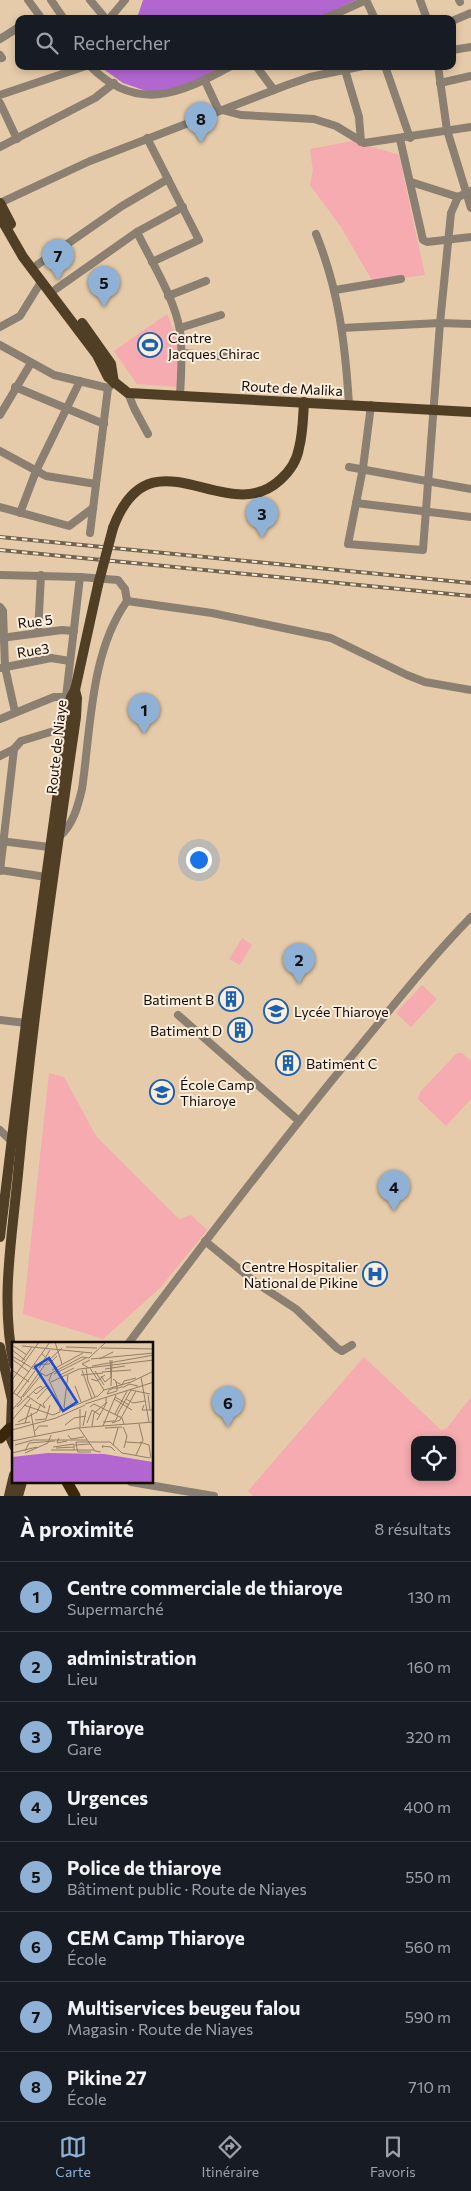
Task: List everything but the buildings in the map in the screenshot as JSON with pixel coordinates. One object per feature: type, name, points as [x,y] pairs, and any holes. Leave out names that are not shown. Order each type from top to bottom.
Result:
[{"type":"highway","points":[[0,1438],[12,1425]]},
{"type":"highway","points":[[69,1484],[75,1496]]},
{"type":"main road","points":[[0,203],[17,236],[56,289],[97,355],[111,386],[128,393]]},
{"type":"main road","points":[[0,217],[17,248],[41,282],[75,320]]},
{"type":"main road","name":"Route de Malika","points":[[128,393],[471,412]]},
{"type":"main road","points":[[71,695],[113,528],[118,513],[129,498],[145,486],[162,481],[182,482],[240,495],[260,492],[271,487],[286,475],[300,448],[304,402]]},
{"type":"main road","name":"Route de Niaye","points":[[0,1232],[4,1135],[26,1023],[49,878],[59,837],[76,717],[77,698],[71,695],[49,847],[49,878],[26,1081],[7,1287],[7,1326],[12,1354]]},
{"type":"main road","points":[[0,1346],[12,1400],[12,1425],[9,1434],[12,1441]]},
{"type":"main road","points":[[9,1496],[12,1483]]},
{"type":"street","points":[[28,0],[36,15]]},
{"type":"street","points":[[51,0],[61,15]]},
{"type":"street","points":[[90,0],[103,15]]},
{"type":"street","points":[[111,15],[125,0]]},
{"type":"street","points":[[333,15],[366,0],[373,15]]},
{"type":"street","points":[[420,0],[426,15]]},
{"type":"street","points":[[456,19],[471,13]]},
{"type":"street","points":[[0,39],[15,30]]},
{"type":"street","points":[[456,49],[471,46]]},
{"type":"street","points":[[0,95],[74,70]]},
{"type":"street","points":[[96,70],[114,83],[151,96],[188,89],[224,70]]},
{"type":"street","points":[[259,70],[274,90]]},
{"type":"street","points":[[0,203],[46,180],[147,138],[310,77],[346,70],[358,111],[361,142]]},
{"type":"street","points":[[386,70],[410,138]]},
{"type":"street","points":[[438,70],[447,130],[468,191],[471,208]]},
{"type":"street","points":[[440,83],[471,76]]},
{"type":"street","points":[[205,81],[220,111]]},
{"type":"street","points":[[0,147],[95,98],[114,83]]},
{"type":"street","points":[[0,103],[17,139]]},
{"type":"street","points":[[220,111],[314,119],[336,126],[361,142],[410,138],[471,127]]},
{"type":"street","points":[[147,138],[199,238],[199,241],[152,262]]},
{"type":"street","points":[[400,139],[423,240],[427,242],[448,238],[471,237]]},
{"type":"street","points":[[37,265],[122,206],[168,179]]},
{"type":"street","points":[[411,182],[458,197]]},
{"type":"street","points":[[371,405],[363,468],[348,544],[423,550],[440,323],[451,213],[458,197],[468,191]]},
{"type":"street","points":[[56,289],[136,232],[183,207]]},
{"type":"street","points":[[136,232],[168,296],[180,328],[182,353],[180,396]]},
{"type":"street","points":[[316,234],[336,290],[342,328],[349,404]]},
{"type":"street","points":[[336,290],[401,279]]},
{"type":"street","points":[[168,296],[206,281]]},
{"type":"street","points":[[0,327],[20,316],[41,282]]},
{"type":"street","points":[[180,328],[220,315]]},
{"type":"street","points":[[342,328],[440,323],[471,324]]},
{"type":"street","points":[[1,348],[54,375],[111,386],[104,424],[90,533]]},
{"type":"street","points":[[182,353],[230,356]]},
{"type":"street","points":[[0,414],[31,363]]},
{"type":"street","points":[[20,514],[36,471],[68,410],[80,381]]},
{"type":"street","points":[[16,387],[104,424]]},
{"type":"street","points":[[128,393],[148,434]]},
{"type":"street","points":[[0,451],[46,476],[96,484]]},
{"type":"street","points":[[349,466],[471,489]]},
{"type":"street","points":[[356,503],[471,517]]},
{"type":"street","points":[[0,507],[69,526],[94,508]]},
{"type":"street","points":[[1,573],[118,580],[125,589],[127,601],[107,636],[101,659],[78,807],[68,826],[59,837]]},
{"type":"street","points":[[38,633],[41,575]]},
{"type":"street","points":[[0,719],[54,697],[71,695],[70,661],[80,577]]},
{"type":"street","points":[[127,601],[212,613],[331,638],[407,675],[426,682],[471,690]]},
{"type":"street","points":[[0,608],[3,611],[2,667],[14,712]]},
{"type":"street","name":"Rue 5","points":[[2,638],[62,630],[74,631]]},
{"type":"street","name":"Rue3","points":[[2,667],[51,658],[70,661]]},
{"type":"street","points":[[0,756],[14,749],[21,741],[66,727]]},
{"type":"street","points":[[14,749],[0,871],[49,878]]},
{"type":"street","points":[[0,795],[9,796]]},
{"type":"street","points":[[2,841],[49,847]]},
{"type":"street","points":[[129,1342],[205,1241],[299,1121],[405,990],[471,917]]},
{"type":"street","points":[[178,1015],[299,1121]]},
{"type":"street","points":[[0,1020],[26,1023]]},
{"type":"street","points":[[205,1241],[255,1282],[296,1309],[337,1348],[342,1351],[352,1345]]},
{"type":"street","points":[[143,1484],[214,1496]]},
{"type":"shaded area","points":[[143,0],[356,0],[325,15],[138,15]]},
{"type":"shaded area","points":[[105,70],[215,70],[191,84],[152,93],[123,83]]},
{"type":"shaded area","points":[[353,141],[399,155],[425,275],[373,282],[341,227],[310,185],[313,171],[310,149]]},
{"type":"shaded area","name":"Centre Jacques Chirac","points":[[167,314],[177,338],[177,387],[137,384],[114,351]]},
{"type":"shaded area","points":[[242,938],[252,945],[240,965],[229,959]]},
{"type":"shaded area","points":[[422,985],[437,999],[411,1027],[396,1013]]},
{"type":"shaded area","points":[[457,1053],[462,1053],[471,1061],[471,1099],[446,1126],[418,1099],[420,1092]]},
{"type":"shaded area","points":[[49,1073],[64,1077],[96,1136],[179,1219],[191,1215],[207,1230],[160,1288],[103,1339],[23,1314]]},
{"type":"shaded area","points":[[364,1357],[441,1430],[446,1429],[471,1397],[471,1496],[253,1496],[248,1491]]},
{"type":"railway","points":[[0,537],[471,583]]},
{"type":"railway","points":[[0,550],[471,596]]},
{"type":"place","name":"Pikine 27","points":[[201,143]]},
{"type":"place","name":"Multiservices beugeu falou","points":[[58,280]]},
{"type":"place","name":"Police de thiaroye","points":[[104,307]]},
{"type":"place","name":"Centre Jacques Chirac","points":[[150,345]]},
{"type":"place","name":"Thiaroye","points":[[262,538]]},
{"type":"place","name":"Centre commerciale de thiaroye","points":[[144,734]]},
{"type":"place","name":"administration","points":[[299,984]]},
{"type":"place","name":"Batiment B","points":[[231,999]]},
{"type":"place","name":"Lycée Thiaroye","points":[[276,1011]]},
{"type":"place","name":"Batiment D","points":[[240,1030]]},
{"type":"place","name":"Batiment C","points":[[288,1063]]},
{"type":"place","name":"École Camp Thiaroye","points":[[162,1092]]},
{"type":"place","name":"Urgences","points":[[394,1211]]},
{"type":"place","name":"Centre Hospitalier National de Pikine","points":[[375,1274]]},
{"type":"place","name":"CEM Camp Thiaroye","points":[[228,1427]]}]
